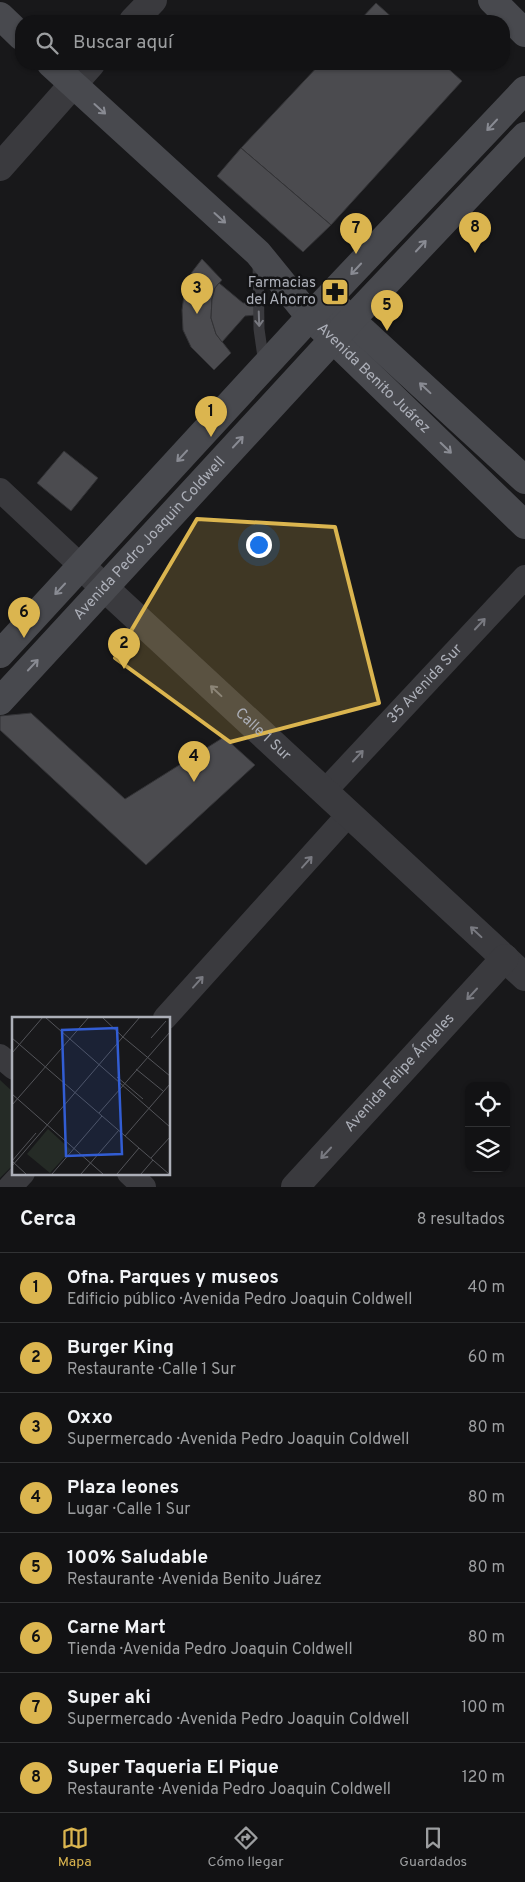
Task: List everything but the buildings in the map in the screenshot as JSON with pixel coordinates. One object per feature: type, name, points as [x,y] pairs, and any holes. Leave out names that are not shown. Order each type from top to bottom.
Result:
[{"type":"main road","points":[[492,0],[507,15]]},
{"type":"main road","points":[[0,16],[15,30]]},
{"type":"main road","points":[[510,17],[525,32]]},
{"type":"main road","name":"Avenida Benito Juárez","points":[[58,70],[318,308],[525,480]]},
{"type":"main road","points":[[0,654],[318,308],[525,90]]},
{"type":"main road","name":"Avenida Pedro Joaquin Coldwell","points":[[0,701],[342,329],[525,136]]},
{"type":"main road","name":"Avenida Benito Juárez","points":[[342,329],[525,525]]},
{"type":"street","points":[[139,15],[153,0]]},
{"type":"street","points":[[0,167],[85,70]]},
{"type":"street","name":"Calle 1 Sur","points":[[0,490],[525,977]]},
{"type":"street","name":"35 Avenida Sur","points":[[324,792],[525,576]]},
{"type":"street","points":[[166,1017],[349,814]]},
{"type":"street","name":"Avenida Felipe Ángeles","points":[[295,1187],[505,958]]},
{"type":"street","points":[[0,1056],[12,1066]]},
{"type":"street","points":[[10,1187],[22,1174]]},
{"type":"street","points":[[129,1174],[144,1187]]},
{"type":"lane","points":[[258,253],[259,329],[265,366]]},
{"type":"highlighted area","points":[[197,519],[335,527],[379,703],[230,742],[115,658]]},
{"type":"shaded area","points":[[0,1080],[12,1091],[12,1166],[0,1178]]},
{"type":"place","name":"Super Taqueria El Pique","points":[[475,253]]},
{"type":"place","name":"Super aki","points":[[356,254]]},
{"type":"place","name":"Farmacias del Ahorro","points":[[335,292]]},
{"type":"place","name":"Oxxo","points":[[197,314]]},
{"type":"place","name":"100% Saludable","points":[[387,331]]},
{"type":"place","name":"Ofna. Parques y museos","points":[[211,437]]},
{"type":"place","name":"Carne Mart","points":[[24,638]]},
{"type":"place","name":"Burger King","points":[[124,669]]},
{"type":"place","name":"Plaza leones","points":[[194,782]]}]
